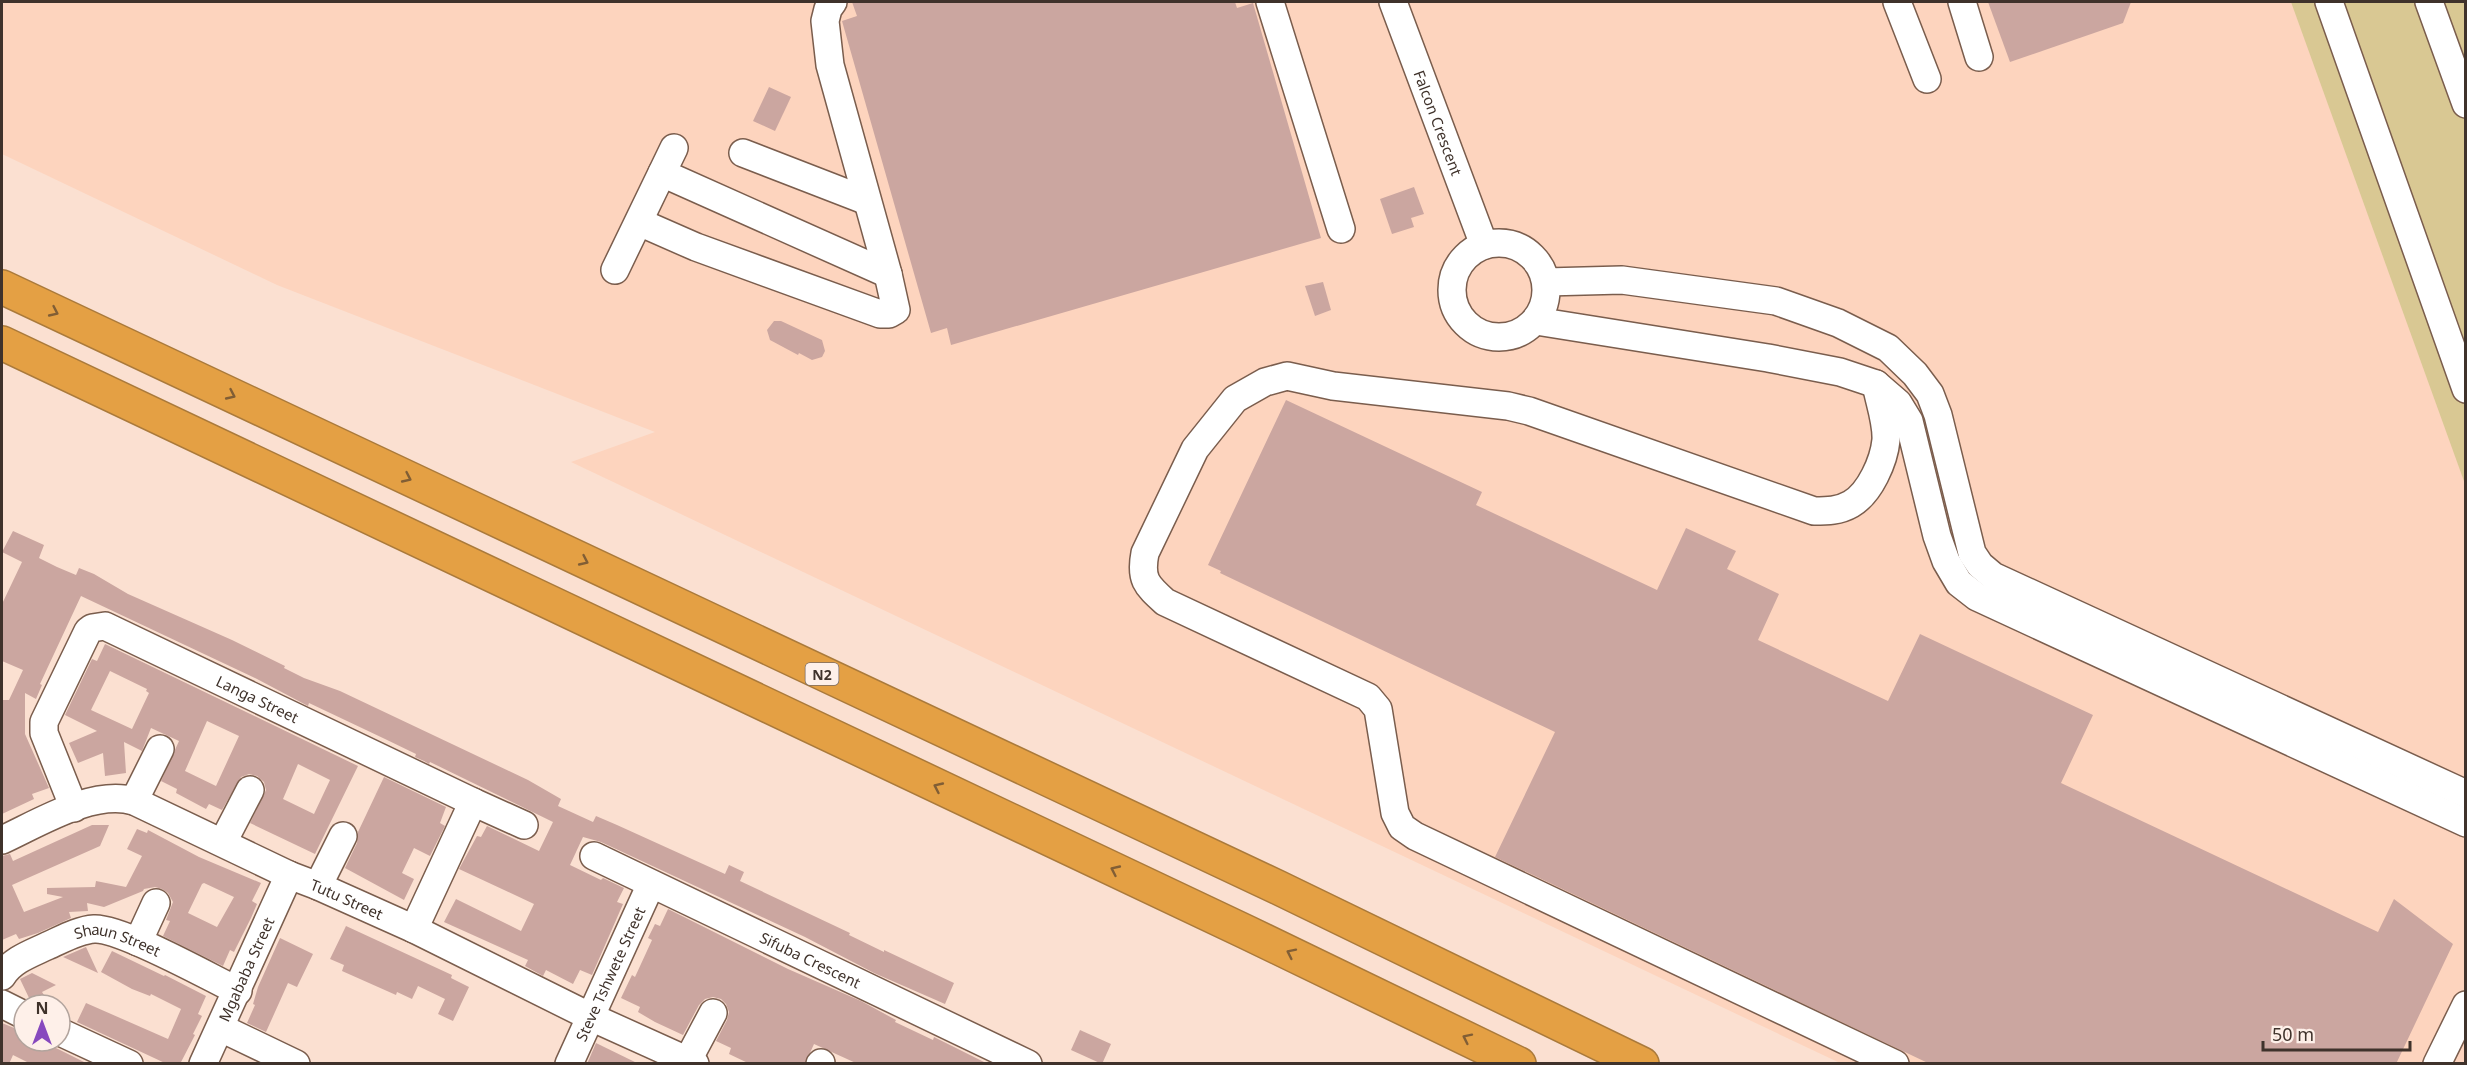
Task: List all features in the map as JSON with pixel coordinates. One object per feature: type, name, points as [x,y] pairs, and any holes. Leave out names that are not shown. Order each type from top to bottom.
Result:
[{"type":"highway","name":"N2","points":[[2,287],[1266,882],[1642,1064]]},
{"type":"highway","points":[[2,343],[1235,927],[1519,1064]]},
{"type":"street","points":[[639,222],[696,247],[885,315],[893,313],[896,307],[888,274],[830,66],[825,21],[828,9],[833,2]]},
{"type":"street","points":[[1270,2],[1341,229]]},
{"type":"street","name":"Falcon Crescent","points":[[1393,2],[1484,245]]},
{"type":"street","points":[[1898,2],[1927,79]]},
{"type":"street","points":[[1962,2],[1979,57]]},
{"type":"street","points":[[2329,2],[2466,389]]},
{"type":"street","points":[[2429,2],[2466,104]]},
{"type":"street","points":[[615,270],[674,148]]},
{"type":"street","points":[[743,153],[867,201]]},
{"type":"street","points":[[662,172],[888,274]]},
{"type":"street","points":[[1506,244],[1527,251],[1538,261],[1545,274],[1547,291],[1544,307],[1536,321],[1523,332],[1507,337],[1491,337],[1475,331],[1463,321],[1454,306],[1452,291],[1454,277],[1460,263],[1470,252],[1484,245],[1506,244]]},
{"type":"street","points":[[1546,282],[1622,280],[1776,301],[1838,323],[1888,348],[1915,374],[1930,394],[1938,415],[1972,553],[1980,565],[1993,576],[2461,811]]},
{"type":"street","points":[[1536,321],[1768,358],[1840,372],[1876,384],[1898,403],[1909,422],[1937,536],[1946,561],[1959,583],[1968,590],[2009,612],[2461,811]]},
{"type":"street","points":[[1876,384],[1886,438],[1883,454],[1870,484],[1852,504],[1836,510],[1814,510],[1529,411],[1508,406],[1333,386],[1287,376],[1264,382],[1235,399],[1195,449],[1145,553],[1142,570],[1148,587],[1165,602],[1368,697],[1378,709],[1395,813],[1402,828],[1895,1064]]},
{"type":"street","name":"Langa Street","points":[[74,807],[44,732],[44,722],[88,631],[99,626],[524,825]]},
{"type":"street","points":[[135,801],[160,748]]},
{"type":"street","points":[[223,842],[250,790]]},
{"type":"street","name":"Tutu Street","points":[[2,840],[93,800],[109,798],[135,801],[289,875],[414,929],[591,1017],[691,1062],[713,1013]]},
{"type":"street","points":[[414,929],[473,802]]},
{"type":"street","points":[[318,886],[343,836]]},
{"type":"street","name":"Sifuba Crescent","points":[[594,856],[1028,1064]]},
{"type":"street","name":"Mgababa Street","points":[[203,1064],[289,875]]},
{"type":"street","name":"Steve Tshwete Street","points":[[568,1064],[651,884]]},
{"type":"street","points":[[138,942],[156,903]]},
{"type":"street","name":"Shaun Street","points":[[2,976],[15,961],[85,931],[104,930],[138,942],[238,991]]},
{"type":"street","points":[[2437,1064],[2466,1005]]},
{"type":"street","points":[[221,1028],[296,1064]]},
{"type":"street","points":[[72,1038],[129,1064]]},
{"type":"shaded area","points":[[2,2],[2465,2],[2465,1063],[1840,1063],[571,462],[655,432],[277,285],[2,154]]},
{"type":"shaded area","points":[[2291,2],[2465,2],[2465,484]]},
{"type":"building","points":[[852,2],[1235,2],[1237,8],[1253,3],[1321,238],[951,345],[947,328],[931,333],[842,21],[857,16]]},
{"type":"building","points":[[1988,2],[2131,2],[2123,23],[2010,62]]},
{"type":"building","points":[[769,87],[791,97],[775,131],[753,121]]},
{"type":"building","points":[[1414,187],[1424,214],[1411,218],[1414,227],[1392,234],[1380,199]]},
{"type":"building","points":[[1323,282],[1331,310],[1315,316],[1305,286]]},
{"type":"building","points":[[774,321],[781,321],[822,340],[825,351],[822,357],[812,360],[770,340],[767,330]]},
{"type":"building","points":[[1286,400],[1482,492],[1476,505],[1657,590],[1686,528],[1736,551],[1727,569],[1779,594],[1758,640],[1888,701],[1920,634],[2093,715],[2061,783],[2378,932],[2394,899],[2453,944],[2396,1064],[1930,1064],[1495,857],[1555,732],[1220,573],[1221,571],[1208,565]]},
{"type":"building","points":[[13,531],[44,545],[39,558],[76,575],[79,568],[94,574],[128,594],[232,640],[304,678],[340,691],[528,780],[561,799],[558,806],[593,822],[596,816],[725,874],[729,865],[744,872],[740,881],[850,933],[849,935],[884,952],[884,950],[954,983],[945,1004],[874,973],[805,937],[601,842],[583,837],[570,865],[624,888],[617,902],[623,904],[592,975],[580,970],[573,984],[546,970],[543,976],[525,966],[528,960],[444,922],[456,899],[521,931],[534,904],[459,869],[477,836],[481,837],[487,826],[539,851],[553,822],[430,762],[429,764],[415,757],[416,754],[385,739],[309,703],[308,706],[257,679],[81,596],[40,684],[42,685],[36,699],[25,693],[25,734],[49,788],[32,794],[34,799],[2,814],[2,700],[9,700],[23,670],[2,661],[2,604],[22,562],[2,552]]},
{"type":"building","points":[[105,644],[358,766],[315,854],[250,823],[266,790],[264,782],[257,776],[249,774],[241,777],[222,810],[209,804],[206,809],[176,793],[177,789],[161,781],[179,741],[151,728],[142,751],[124,742],[126,773],[105,776],[103,753],[78,763],[69,743],[97,731],[65,715],[92,659],[97,661]],"holes":[[[110,671],[147,689],[149,693],[132,729],[91,710]],[[207,721],[239,736],[216,786],[185,771]],[[298,764],[330,780],[314,814],[283,799]]]},
{"type":"building","points":[[384,777],[446,807],[440,823],[445,826],[430,856],[414,848],[402,873],[414,879],[404,900],[345,868],[357,843],[358,832]]},
{"type":"building","points":[[92,825],[109,825],[100,846],[12,885],[24,912],[63,897],[47,894],[47,888],[95,887],[96,881],[126,887],[142,856],[127,849],[137,829],[147,833],[148,830],[199,857],[261,883],[252,901],[257,904],[251,918],[234,952],[230,950],[223,966],[163,936],[170,921],[166,920],[173,902],[168,893],[155,887],[144,889],[104,907],[87,903],[88,911],[69,912],[71,918],[38,933],[19,939],[16,934],[2,940],[2,856],[10,854],[13,861]],"holes":[[[204,883],[234,897],[217,927],[188,913]]]},
{"type":"building","points":[[668,909],[788,969],[861,1001],[896,1020],[895,1022],[933,1040],[934,1037],[988,1064],[858,1064],[814,1044],[805,1064],[750,1064],[729,1054],[731,1048],[716,1041],[729,1012],[721,999],[713,997],[705,999],[699,1005],[683,1035],[655,1022],[638,1012],[640,1007],[621,998],[632,975],[635,977],[652,940],[648,938],[655,924],[660,926]]},
{"type":"building","points":[[346,926],[452,975],[451,978],[469,987],[453,1021],[438,1014],[445,999],[418,986],[412,999],[397,992],[396,995],[342,971],[344,965],[330,959]]},
{"type":"building","points":[[280,938],[313,954],[297,987],[288,983],[266,1032],[247,1023],[255,1005],[253,1004],[258,987]]},
{"type":"building","points":[[86,947],[98,973],[63,957]]},
{"type":"building","points":[[112,951],[206,996],[198,1014],[202,1016],[193,1034],[195,1035],[180,1064],[167,1064],[77,1022],[86,1003],[168,1039],[181,1009],[151,994],[150,996],[132,989],[101,972]]},
{"type":"building","points":[[32,973],[56,985],[43,993],[27,993],[20,979]]},
{"type":"building","points":[[2,1023],[12,1027],[12,1053],[66,1053],[88,1064],[31,1064],[13,1055],[9,1064],[2,1064]]},
{"type":"building","points":[[1080,1030],[1111,1044],[1102,1064],[1071,1050]]},
{"type":"building","points":[[596,1043],[639,1064],[587,1064]]}]
